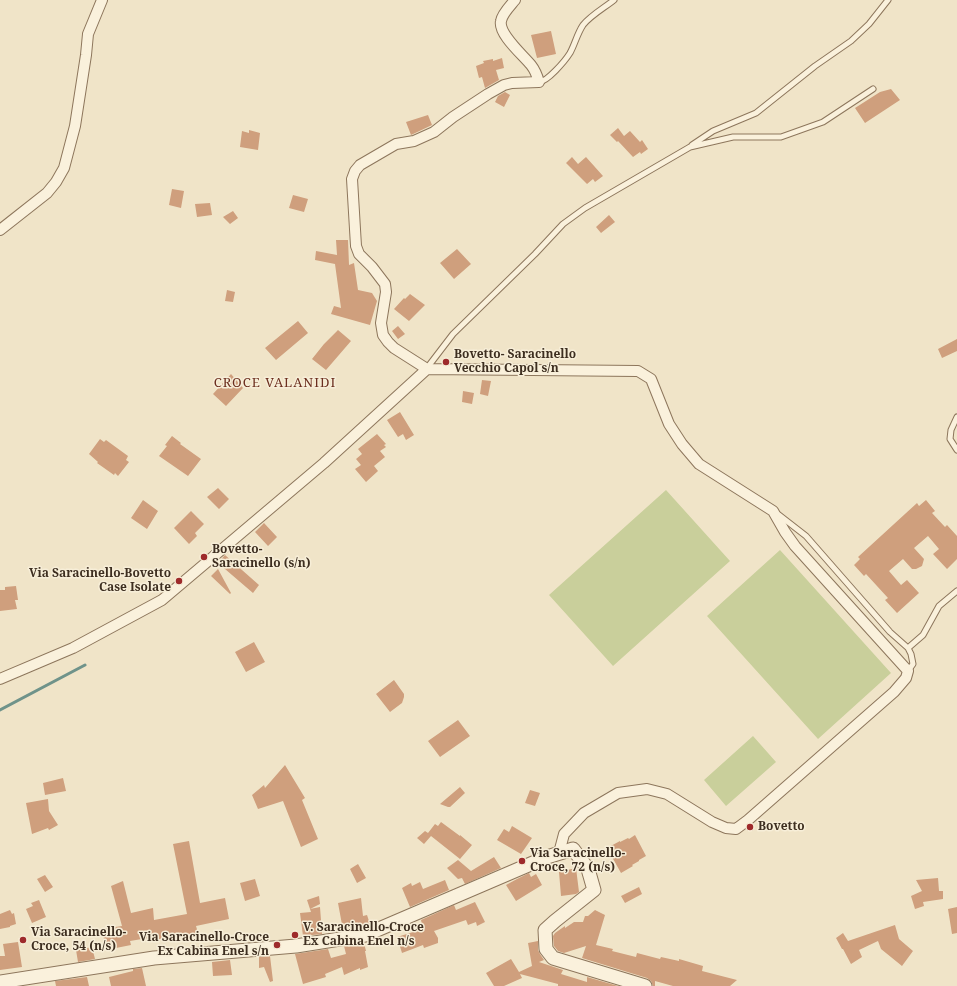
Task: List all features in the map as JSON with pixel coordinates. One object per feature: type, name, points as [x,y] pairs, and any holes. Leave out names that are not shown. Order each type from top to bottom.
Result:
[{"type":"street","points":[[0,230],[47,193],[56,182],[64,168],[75,126],[88,34],[102,0]]},
{"type":"street","points":[[515,0],[503,16],[500,24],[508,39],[532,65],[539,82],[512,83],[504,85],[453,117],[434,132],[414,141],[396,144],[360,165],[355,171],[352,179],[356,246],[359,254],[372,267],[385,284],[386,292],[381,323],[383,335],[394,348],[427,369],[638,372],[651,380],[668,424],[698,464],[773,511],[795,546],[908,671],[906,678],[894,692],[736,829],[726,828],[712,822],[667,794],[647,789],[618,793],[584,813],[564,834],[559,853]]},
{"type":"street","points":[[0,679],[73,648],[162,600],[324,463],[427,369]]},
{"type":"street","points":[[0,982],[154,958],[296,946],[365,935],[547,857],[573,848],[588,869],[594,890],[545,930],[546,949],[553,958],[644,986]]},
{"type":"lane","points":[[539,82],[543,82],[553,73],[570,53],[583,25],[614,0]]},
{"type":"lane","points":[[427,369],[452,334],[535,254],[562,224],[585,208],[690,147],[713,131],[756,113],[816,66],[851,41],[869,24],[888,0]]},
{"type":"lane","points":[[690,147],[733,137],[781,137],[823,122],[873,89]]},
{"type":"lane","points":[[957,417],[951,430],[950,439],[957,450]]},
{"type":"lane","points":[[773,511],[806,536],[890,632],[908,648],[913,664],[908,671]]},
{"type":"lane","points":[[908,648],[923,635],[939,606],[957,592]]},
{"type":"green space","points":[[666,490],[730,561],[613,666],[549,595]]},
{"type":"green space","points":[[780,550],[891,673],[818,739],[707,616]]},
{"type":"green space","points":[[753,736],[776,762],[726,806],[704,780]]},
{"type":"building","points":[[551,31],[556,54],[537,58],[531,35]]},
{"type":"building","points":[[502,58],[504,68],[496,70],[499,80],[485,88],[482,77],[479,78],[476,66],[484,63],[483,61],[493,59],[493,61]]},
{"type":"building","points":[[891,89],[900,100],[865,123],[855,108],[880,92]]},
{"type":"building","points":[[505,92],[510,95],[504,107],[495,102],[498,96]]},
{"type":"building","points":[[428,115],[432,125],[411,135],[406,122]]},
{"type":"building","points":[[618,128],[624,136],[630,131],[640,142],[642,140],[648,149],[633,157],[610,135]]},
{"type":"building","points":[[249,130],[260,133],[258,150],[240,147],[242,131],[249,133]]},
{"type":"building","points":[[572,157],[578,164],[586,157],[603,176],[595,182],[593,179],[587,184],[566,163]]},
{"type":"building","points":[[172,189],[184,191],[181,208],[169,205]]},
{"type":"building","points":[[293,195],[308,199],[304,212],[289,208]]},
{"type":"building","points":[[210,203],[212,215],[197,217],[195,204]]},
{"type":"building","points":[[233,211],[238,218],[230,224],[223,217]]},
{"type":"building","points":[[609,215],[615,222],[601,233],[596,227]]},
{"type":"building","points":[[336,240],[348,240],[349,265],[354,263],[358,290],[372,293],[377,301],[370,325],[331,314],[334,306],[341,308],[335,264],[315,260],[316,251],[337,255]]},
{"type":"building","points":[[457,249],[471,264],[454,279],[440,263]]},
{"type":"building","points":[[227,290],[235,292],[233,302],[225,301]]},
{"type":"building","points":[[410,294],[425,305],[409,321],[394,309]]},
{"type":"building","points":[[298,321],[308,333],[276,360],[265,348]]},
{"type":"building","points":[[398,326],[405,334],[398,339],[392,331]]},
{"type":"building","points":[[338,330],[351,341],[326,370],[312,359]]},
{"type":"building","points":[[957,339],[957,351],[942,358],[938,349]]},
{"type":"building","points":[[231,374],[243,388],[226,406],[213,394]]},
{"type":"building","points":[[482,380],[491,381],[488,396],[480,394]]},
{"type":"building","points":[[463,391],[474,393],[472,404],[462,402]]},
{"type":"building","points":[[400,412],[414,435],[406,440],[403,434],[398,437],[387,420]]},
{"type":"building","points":[[377,434],[386,444],[384,445],[386,447],[380,451],[385,457],[374,466],[378,471],[366,482],[355,469],[361,465],[356,459],[362,454],[358,449]]},
{"type":"building","points":[[172,436],[181,443],[180,444],[201,459],[188,476],[159,456],[167,446],[165,445]]},
{"type":"building","points":[[100,439],[104,442],[106,440],[128,456],[126,460],[129,462],[118,476],[115,473],[114,475],[97,463],[98,462],[89,454]]},
{"type":"building","points":[[218,488],[229,499],[219,509],[207,497]]},
{"type":"building","points":[[143,500],[158,511],[147,529],[131,518]]},
{"type":"building","points":[[926,500],[935,511],[932,513],[945,527],[947,525],[957,536],[957,559],[947,569],[933,554],[939,549],[928,536],[914,548],[924,559],[922,566],[912,569],[903,559],[889,571],[901,585],[907,580],[919,593],[897,613],[885,600],[888,598],[866,574],[864,576],[854,565],[860,559],[858,557],[917,503],[919,506]]},
{"type":"building","points":[[191,511],[204,524],[195,533],[197,536],[189,544],[174,528]]},
{"type":"building","points":[[264,523],[277,537],[268,546],[255,532]]},
{"type":"building","points":[[225,555],[259,585],[253,593],[218,563]]},
{"type":"building","points":[[218,569],[231,593],[230,594],[211,576]]},
{"type":"building","points":[[16,586],[18,600],[15,600],[17,609],[0,611],[0,590],[5,590],[5,587]]},
{"type":"building","points":[[254,642],[265,662],[246,672],[235,652]]},
{"type":"building","points":[[394,680],[404,694],[404,697],[402,703],[390,712],[376,694]]},
{"type":"building","points":[[458,720],[470,736],[440,757],[428,741]]},
{"type":"building","points":[[285,765],[305,798],[302,800],[318,839],[301,847],[283,801],[258,809],[252,795],[264,785],[265,788]]},
{"type":"building","points":[[63,778],[66,791],[45,795],[43,783]]},
{"type":"building","points":[[460,787],[465,793],[450,807],[440,804]]},
{"type":"building","points":[[530,790],[540,793],[535,806],[525,803]]},
{"type":"building","points":[[48,799],[49,811],[58,825],[49,830],[48,828],[32,834],[26,803]]},
{"type":"building","points":[[441,822],[472,845],[460,859],[431,836],[424,844],[417,838],[425,831],[428,833],[435,824],[438,826]]},
{"type":"building","points":[[512,826],[532,838],[521,854],[497,840],[504,829],[509,832]]},
{"type":"building","points":[[635,835],[646,856],[621,873],[607,848]]},
{"type":"building","points":[[189,841],[200,903],[225,898],[229,919],[196,926],[198,933],[148,942],[148,938],[130,941],[131,945],[106,950],[102,929],[122,926],[111,886],[123,881],[131,913],[153,908],[154,920],[187,914],[173,844]]},
{"type":"building","points":[[494,857],[501,868],[465,884],[462,878],[458,879],[447,868],[458,860],[471,871]]},
{"type":"building","points":[[358,864],[366,878],[357,883],[350,869]]},
{"type":"building","points":[[576,868],[579,892],[576,894],[561,896],[559,872]]},
{"type":"building","points":[[529,873],[531,877],[536,874],[542,885],[516,901],[506,885]]},
{"type":"building","points":[[45,875],[53,887],[45,892],[37,879]]},
{"type":"building","points":[[938,878],[939,891],[943,891],[943,899],[923,902],[924,906],[915,909],[911,896],[922,891],[916,880]]},
{"type":"building","points":[[255,879],[260,896],[245,901],[240,883]]},
{"type":"building","points":[[445,880],[449,890],[410,907],[402,888],[411,883],[412,886],[420,882],[423,889]]},
{"type":"building","points":[[639,887],[642,894],[625,903],[621,896]]},
{"type":"building","points":[[319,896],[320,904],[310,909],[307,900]]},
{"type":"building","points":[[361,898],[363,916],[367,915],[370,924],[363,927],[343,930],[338,903]]},
{"type":"building","points":[[39,900],[46,917],[32,923],[26,909],[33,906],[31,903]]},
{"type":"building","points":[[475,902],[485,922],[477,926],[476,922],[468,925],[466,920],[434,931],[438,938],[438,943],[424,948],[423,945],[402,953],[397,937],[423,929],[421,920],[454,905],[456,910]]},
{"type":"building","points":[[320,907],[322,934],[303,936],[300,913],[311,912],[310,909]]},
{"type":"building","points":[[957,907],[957,933],[952,934],[948,909]]},
{"type":"building","points":[[10,910],[12,914],[14,913],[16,924],[0,929],[0,914]]},
{"type":"building","points":[[595,910],[605,915],[596,945],[636,957],[637,953],[660,959],[661,957],[679,961],[679,959],[703,966],[702,971],[737,980],[730,986],[673,986],[655,981],[655,986],[653,986],[651,981],[647,978],[582,958],[586,946],[564,953],[558,951],[554,946],[553,936],[555,933],[574,922],[583,922],[585,916],[588,916]]},
{"type":"building","points":[[895,925],[899,939],[913,951],[902,966],[881,949],[878,941],[859,950],[862,957],[851,964],[836,938],[843,933],[848,941]]},
{"type":"building","points":[[267,934],[268,940],[259,941],[259,935]]},
{"type":"building","points":[[538,941],[538,950],[544,960],[539,962],[563,970],[561,974],[587,982],[587,977],[618,986],[558,986],[558,984],[520,974],[522,978],[504,986],[494,986],[486,973],[511,959],[519,972],[532,966],[528,943]]},
{"type":"building","points":[[18,942],[22,967],[0,970],[0,956],[5,956],[3,944]]},
{"type":"building","points":[[364,943],[368,967],[360,970],[360,968],[344,975],[342,967],[325,974],[326,977],[303,984],[295,954],[328,949],[331,958],[346,954],[344,946]]},
{"type":"building","points":[[92,947],[95,959],[78,962],[76,950]]},
{"type":"building","points":[[270,956],[273,981],[270,982],[264,967],[259,968],[259,957]]},
{"type":"building","points":[[230,960],[232,975],[213,976],[212,962]]},
{"type":"building","points":[[142,968],[146,986],[111,986],[109,977],[133,971],[133,969]]},
{"type":"building","points":[[87,977],[89,986],[56,986],[55,981]]},
{"type":"waterway","points":[[0,710],[85,665]]},
{"type":"place","name":"Bovetto- Saracinello Vecchio Capol s/n","points":[[446,362]]},
{"type":"place","name":"Bovetto- Saracinello (s/n)","points":[[204,557]]},
{"type":"place","name":"Via Saracinello-Bovetto Case Isolate","points":[[179,581]]},
{"type":"place","name":"Bovetto","points":[[750,827]]},
{"type":"place","name":"Via Saracinello- Croce, 72 (n/s)","points":[[522,861]]},
{"type":"place","name":"V. Saracinello-Croce Ex Cabina Enel n/s","points":[[295,935]]},
{"type":"place","name":"Via Saracinello- Croce, 54 (n/s)","points":[[23,940]]},
{"type":"place","name":"Via Saracinello-Croce Ex Cabina Enel s/n","points":[[277,945]]},
{"type":"district","name":"CROCE VALANIDI","points":[[275,383]]}]
